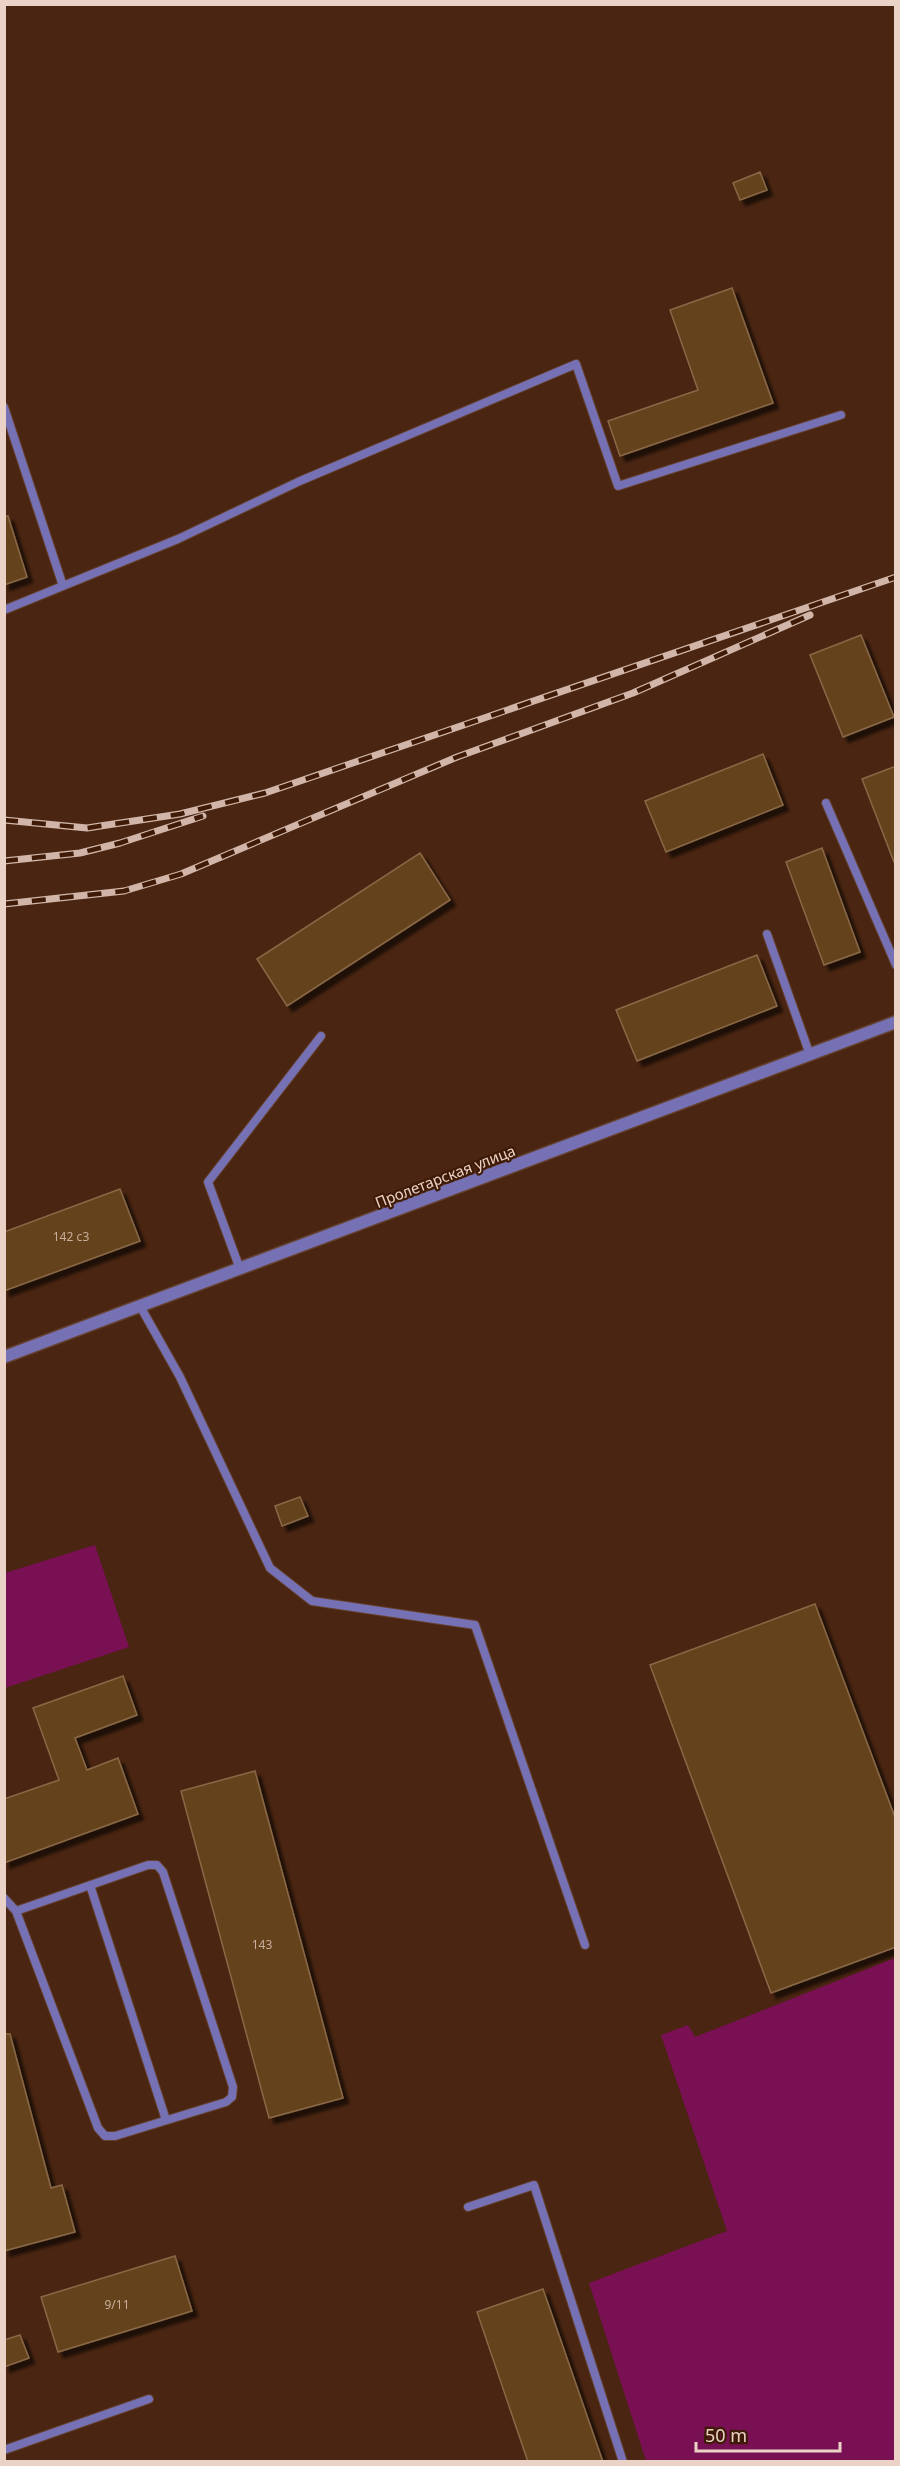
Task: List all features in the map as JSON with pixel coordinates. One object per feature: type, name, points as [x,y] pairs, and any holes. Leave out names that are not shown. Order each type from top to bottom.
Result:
[{"type":"street","name":"Пролетарская улица","points":[[4,1357],[896,1022]]},
{"type":"lane","points":[[4,610],[178,539],[300,481],[576,364],[618,486],[841,416]]},
{"type":"lane","points":[[4,407],[63,586]]},
{"type":"lane","points":[[826,803],[896,965]]},
{"type":"lane","points":[[767,933],[810,1054]]},
{"type":"lane","points":[[240,1269],[208,1182],[321,1036]]},
{"type":"lane","points":[[140,1306],[180,1377],[270,1568],[312,1601],[475,1625],[585,1946]]},
{"type":"lane","points":[[4,1898],[16,1911],[98,2128],[105,2136],[115,2136],[226,2102],[232,2097],[233,2087],[182,1929],[163,1872],[157,1865],[148,1864],[16,1911]]},
{"type":"lane","points":[[90,1885],[166,2120]]},
{"type":"lane","points":[[468,2207],[534,2185],[623,2462]]},
{"type":"lane","points":[[4,2450],[149,2399]]},
{"type":"shaded area","points":[[95,1545],[129,1647],[5,1688],[5,1573]]},
{"type":"shaded area","points":[[895,1958],[895,2461],[646,2461],[589,2283],[727,2231],[661,2035],[688,2025],[695,2037]]},
{"type":"building","points":[[760,172],[767,190],[740,200],[733,183]]},
{"type":"building","points":[[732,288],[773,403],[620,456],[608,421],[698,390],[670,310]]},
{"type":"building","points":[[8,516],[27,577],[4,585],[4,517]]},
{"type":"building","points":[[861,635],[894,717],[843,737],[810,655]]},
{"type":"building","points":[[763,754],[783,805],[666,852],[645,801]]},
{"type":"building","points":[[896,766],[896,862],[894,862],[862,779]]},
{"type":"building","points":[[822,848],[860,952],[824,965],[786,862]]},
{"type":"building","points":[[420,853],[450,900],[287,1006],[257,959]]},
{"type":"building","points":[[757,955],[777,1006],[637,1061],[616,1010]]},
{"type":"building","points":[[120,1189],[140,1241],[4,1291],[4,1232]]},
{"type":"building","points":[[300,1497],[308,1516],[282,1526],[275,1506]]},
{"type":"building","points":[[815,1604],[896,1820],[896,1947],[771,1993],[650,1665]]},
{"type":"building","points":[[123,1676],[137,1715],[75,1738],[87,1770],[118,1758],[138,1814],[4,1863],[4,1799],[59,1780],[33,1708]]},
{"type":"building","points":[[255,1771],[343,2098],[269,2118],[181,1791]]},
{"type":"building","points":[[4,2034],[10,2034],[51,2188],[62,2185],[75,2232],[4,2251]]},
{"type":"building","points":[[175,2256],[192,2311],[58,2352],[41,2297]]},
{"type":"building","points":[[543,2289],[603,2462],[528,2462],[477,2312]]},
{"type":"building","points":[[20,2335],[29,2358],[4,2367],[4,2340]]},
{"type":"railway","points":[[4,820],[87,828],[180,814],[265,793],[896,577]]},
{"type":"railway","points":[[4,904],[124,891],[181,874],[457,757],[633,693],[810,615]]},
{"type":"railway","points":[[4,861],[80,853],[120,843],[203,816]]}]
